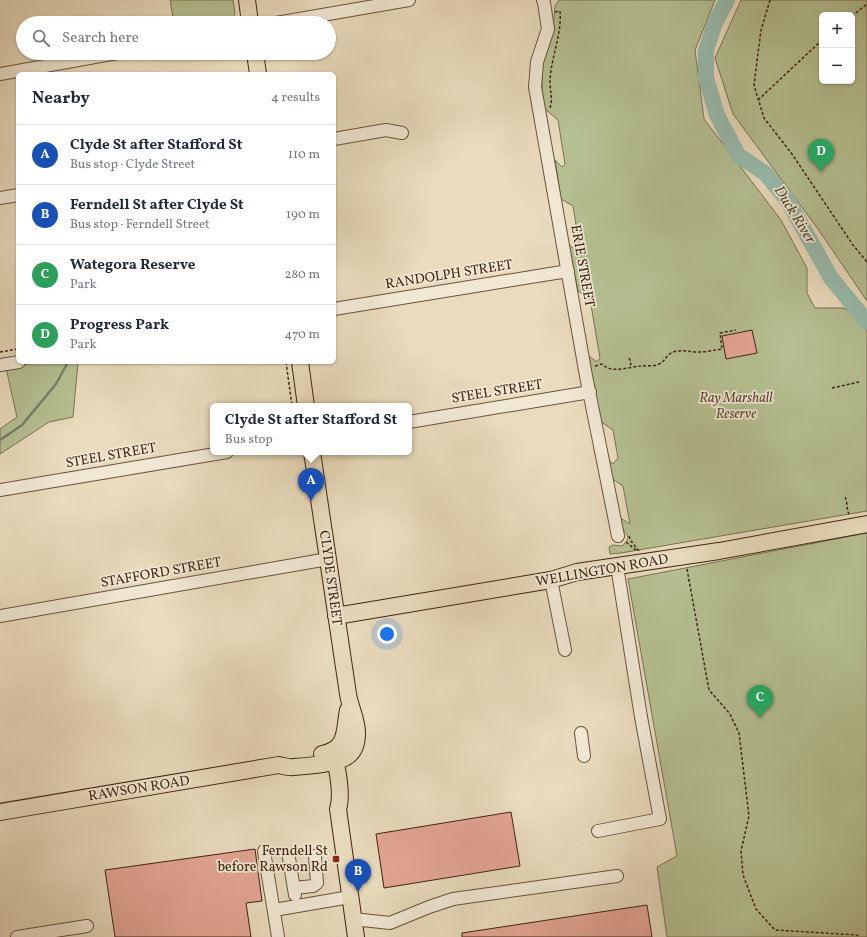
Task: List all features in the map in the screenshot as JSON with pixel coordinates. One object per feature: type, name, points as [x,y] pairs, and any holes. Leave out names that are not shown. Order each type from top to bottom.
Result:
[{"type":"main road","points":[[247,0],[249,16]]},
{"type":"main road","points":[[255,60],[258,72]]},
{"type":"main road","points":[[300,364],[306,403]]},
{"type":"main road","name":"CLYDE STREET","points":[[312,455],[350,704],[344,739],[330,757]]},
{"type":"main road","name":"WELLINGTON ROAD","points":[[336,616],[551,580],[577,572],[719,551],[867,524]]},
{"type":"main road","points":[[330,757],[332,802],[338,809],[356,937]]},
{"type":"main road","name":"RAWSON ROAD","points":[[0,812],[279,766],[290,759],[330,757]]},
{"type":"street","points":[[316,16],[409,0]]},
{"type":"street","name":"ERIE STREET","points":[[546,4],[548,28],[537,62],[535,87],[590,392],[618,536]]},
{"type":"street","points":[[0,74],[78,60]]},
{"type":"street","points":[[336,139],[386,130],[402,133]]},
{"type":"street","points":[[0,198],[16,195]]},
{"type":"street","name":"RANDOLPH STREET","points":[[336,309],[568,271]]},
{"type":"street","points":[[0,365],[16,362]]},
{"type":"street","name":"STEEL STREET","points":[[412,422],[590,392]]},
{"type":"street","name":"STEEL STREET","points":[[0,490],[210,455]]},
{"type":"street","name":"STAFFORD STREET","points":[[0,616],[328,559]]},
{"type":"street","points":[[598,831],[660,819],[641,717],[617,566]]},
{"type":"street","points":[[551,580],[565,650]]},
{"type":"street","points":[[581,733],[584,756]]},
{"type":"street","points":[[264,851],[278,937]]},
{"type":"street","points":[[294,888],[313,886],[317,883],[318,880],[314,856]]},
{"type":"street","points":[[289,858],[297,906]]},
{"type":"street","points":[[353,919],[390,922],[454,899],[617,876]]},
{"type":"street","points":[[274,910],[350,897]]},
{"type":"street","points":[[17,937],[87,926]]},
{"type":"path","points":[[770,0],[760,30],[754,85],[764,118],[792,154],[853,245],[867,262]]},
{"type":"path","points":[[546,4],[560,11],[561,19],[559,35],[551,66],[550,88],[552,101],[549,112]]},
{"type":"path","points":[[855,14],[867,4]]},
{"type":"path","points":[[758,100],[819,43]]},
{"type":"path","points":[[594,366],[602,364],[605,368],[630,368],[657,365],[661,364],[668,355],[679,351],[699,352],[722,349],[720,334],[736,330]]},
{"type":"path","points":[[0,352],[16,349]]},
{"type":"path","points":[[629,358],[631,362],[630,368]]},
{"type":"path","points":[[286,364],[292,403]]},
{"type":"path","points":[[832,388],[859,382]]},
{"type":"path","points":[[845,497],[847,511],[850,515]]},
{"type":"path","points":[[618,536],[640,552]]},
{"type":"path","points":[[687,569],[709,690],[730,714],[739,733],[749,816],[740,851],[743,875],[756,909],[775,930],[857,935],[860,937]]},
{"type":"green space","points":[[170,0],[233,0],[234,16],[173,16]]},
{"type":"green space","name":"Ray Marshall Reserve","points":[[559,0],[715,0],[695,50],[704,119],[781,220],[807,268],[807,293],[815,308],[842,308],[855,311],[865,326],[867,332],[867,511],[610,554],[609,547],[613,545],[622,546],[626,543],[628,537],[619,523],[617,516],[630,524],[623,486],[611,478],[607,458],[613,464],[618,458],[613,430],[600,421],[589,356],[597,362],[600,358],[590,299],[578,291],[569,245],[577,251],[580,249],[573,206],[561,199],[555,160],[562,167],[565,164],[558,120],[545,109],[542,89],[544,58],[553,31],[555,6]]},
{"type":"green space","points":[[741,0],[867,0],[867,301],[818,229],[733,114],[715,58]]},
{"type":"green space","points":[[27,364],[78,364],[73,417],[49,422],[0,454],[0,429],[17,417],[6,368]]},
{"type":"green space","points":[[867,533],[867,937],[667,937],[657,867],[677,856],[628,579]]},
{"type":"building","points":[[752,330],[757,353],[726,359],[722,336]]},
{"type":"building","points":[[511,812],[520,866],[384,888],[376,834]]},
{"type":"building","points":[[255,849],[262,901],[246,903],[251,937],[115,937],[105,870]]},
{"type":"building","points":[[647,905],[652,937],[462,937],[462,933]]},
{"type":"waterway","name":"Duck River","points":[[727,0],[715,23],[706,50],[706,78],[717,115],[738,155],[766,174],[788,201],[831,278],[867,322]]},
{"type":"waterway","points":[[0,440],[22,425],[56,384],[67,364]]},
{"type":"place","name":"Progress Park","points":[[821,172]]},
{"type":"place","name":"Clyde St after Stafford St","points":[[311,501]]},
{"type":"place","name":"Wategora Reserve","points":[[760,718]]},
{"type":"place","name":"Ferndell St before Rawson Rd","points":[[336,859]]},
{"type":"place","name":"Ferndell St after Clyde St","points":[[358,892]]}]
